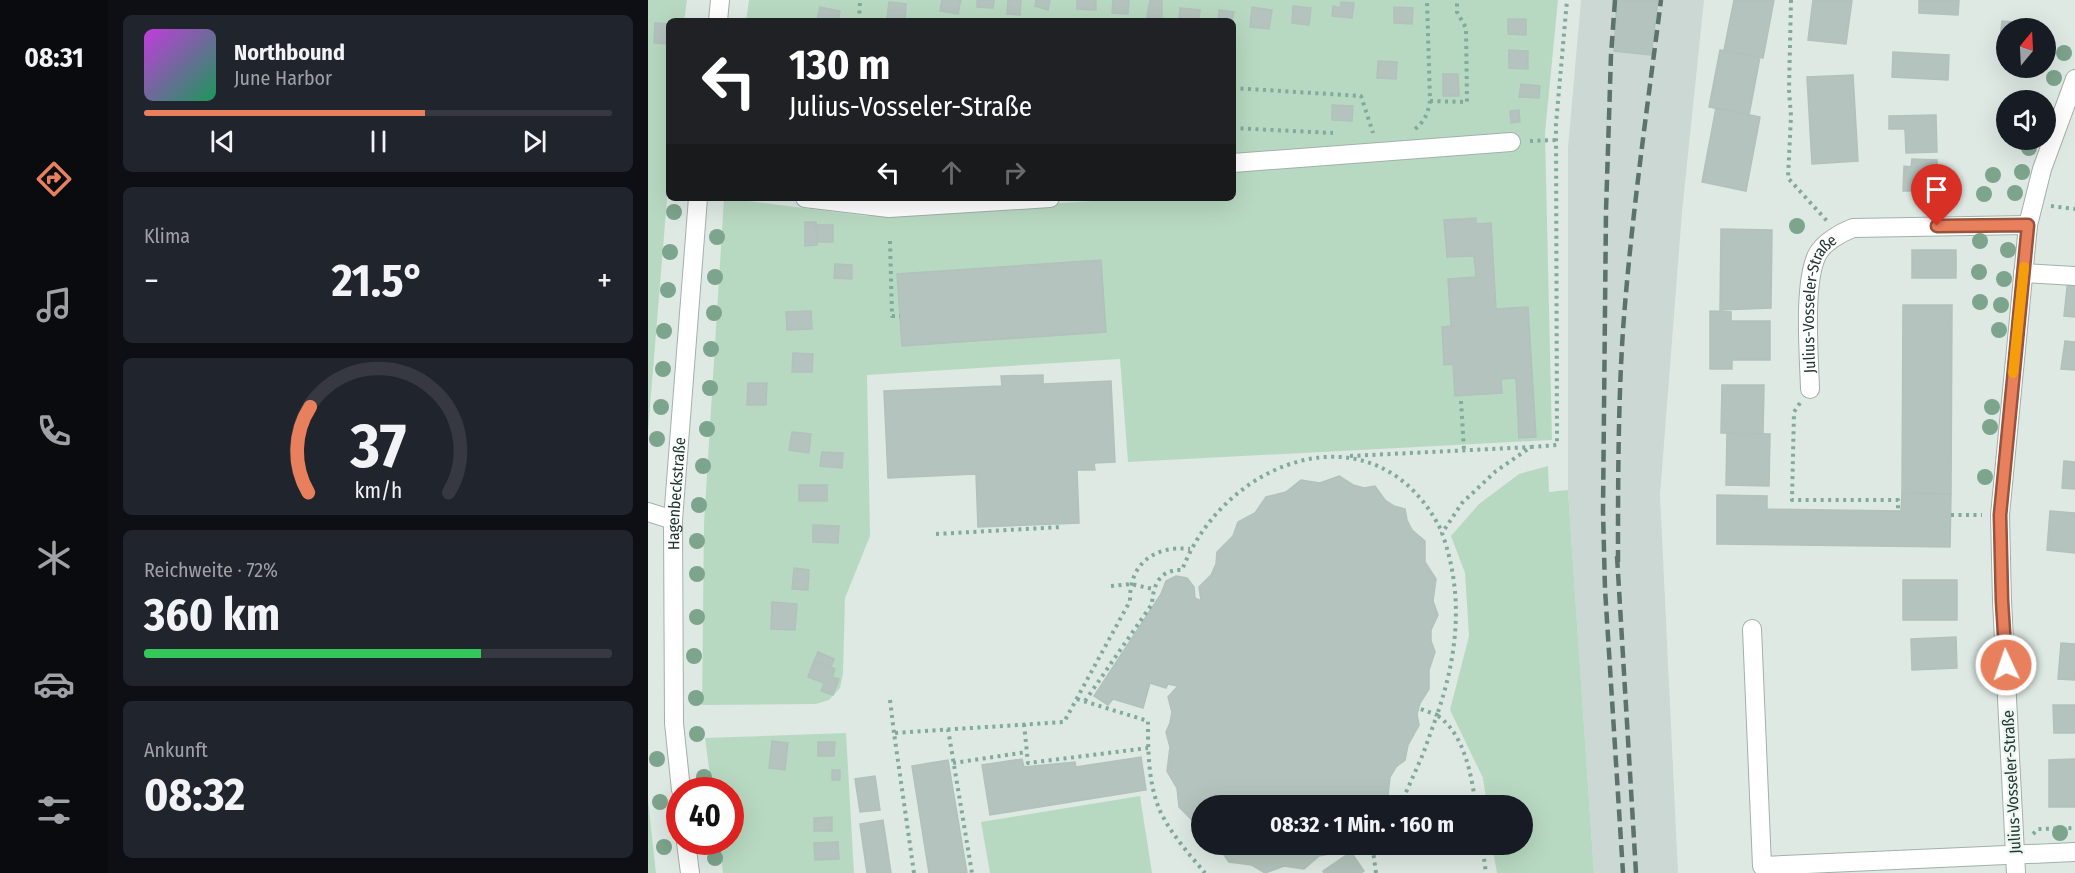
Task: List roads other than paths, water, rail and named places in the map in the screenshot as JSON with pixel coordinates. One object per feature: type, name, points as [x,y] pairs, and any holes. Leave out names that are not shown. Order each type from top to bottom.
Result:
[{"type":"street","points":[[718,18],[720,0]]},
{"type":"street","name":"Julius-Vosseler-Straße","points":[[2015,864],[2000,515],[2028,225],[2042,168],[2075,79]]},
{"type":"street","points":[[1236,163],[1511,142]]},
{"type":"street","name":"Hagenbeckstraße","points":[[680,777],[674,723],[673,520],[698,201]]},
{"type":"street","points":[[830,201],[889,208],[1002,201]]},
{"type":"street","name":"Julius-Vosseler-Straße","points":[[1810,389],[1809,276],[1817,253],[1839,234],[1853,228],[2028,225]]},
{"type":"street","points":[[2023,273],[2075,276]]},
{"type":"street","points":[[648,512],[673,520]]},
{"type":"street","points":[[1752,629],[1762,866],[2015,864],[2075,852]]},
{"type":"street","points":[[688,855],[690,873]]},
{"type":"railway","points":[[1615,0],[1606,211],[1603,511],[1605,589],[1623,873]]},
{"type":"railway","points":[[1618,562],[1619,417],[1626,289],[1661,0]]},
{"type":"railway","points":[[1617,556],[1636,873]]}]
